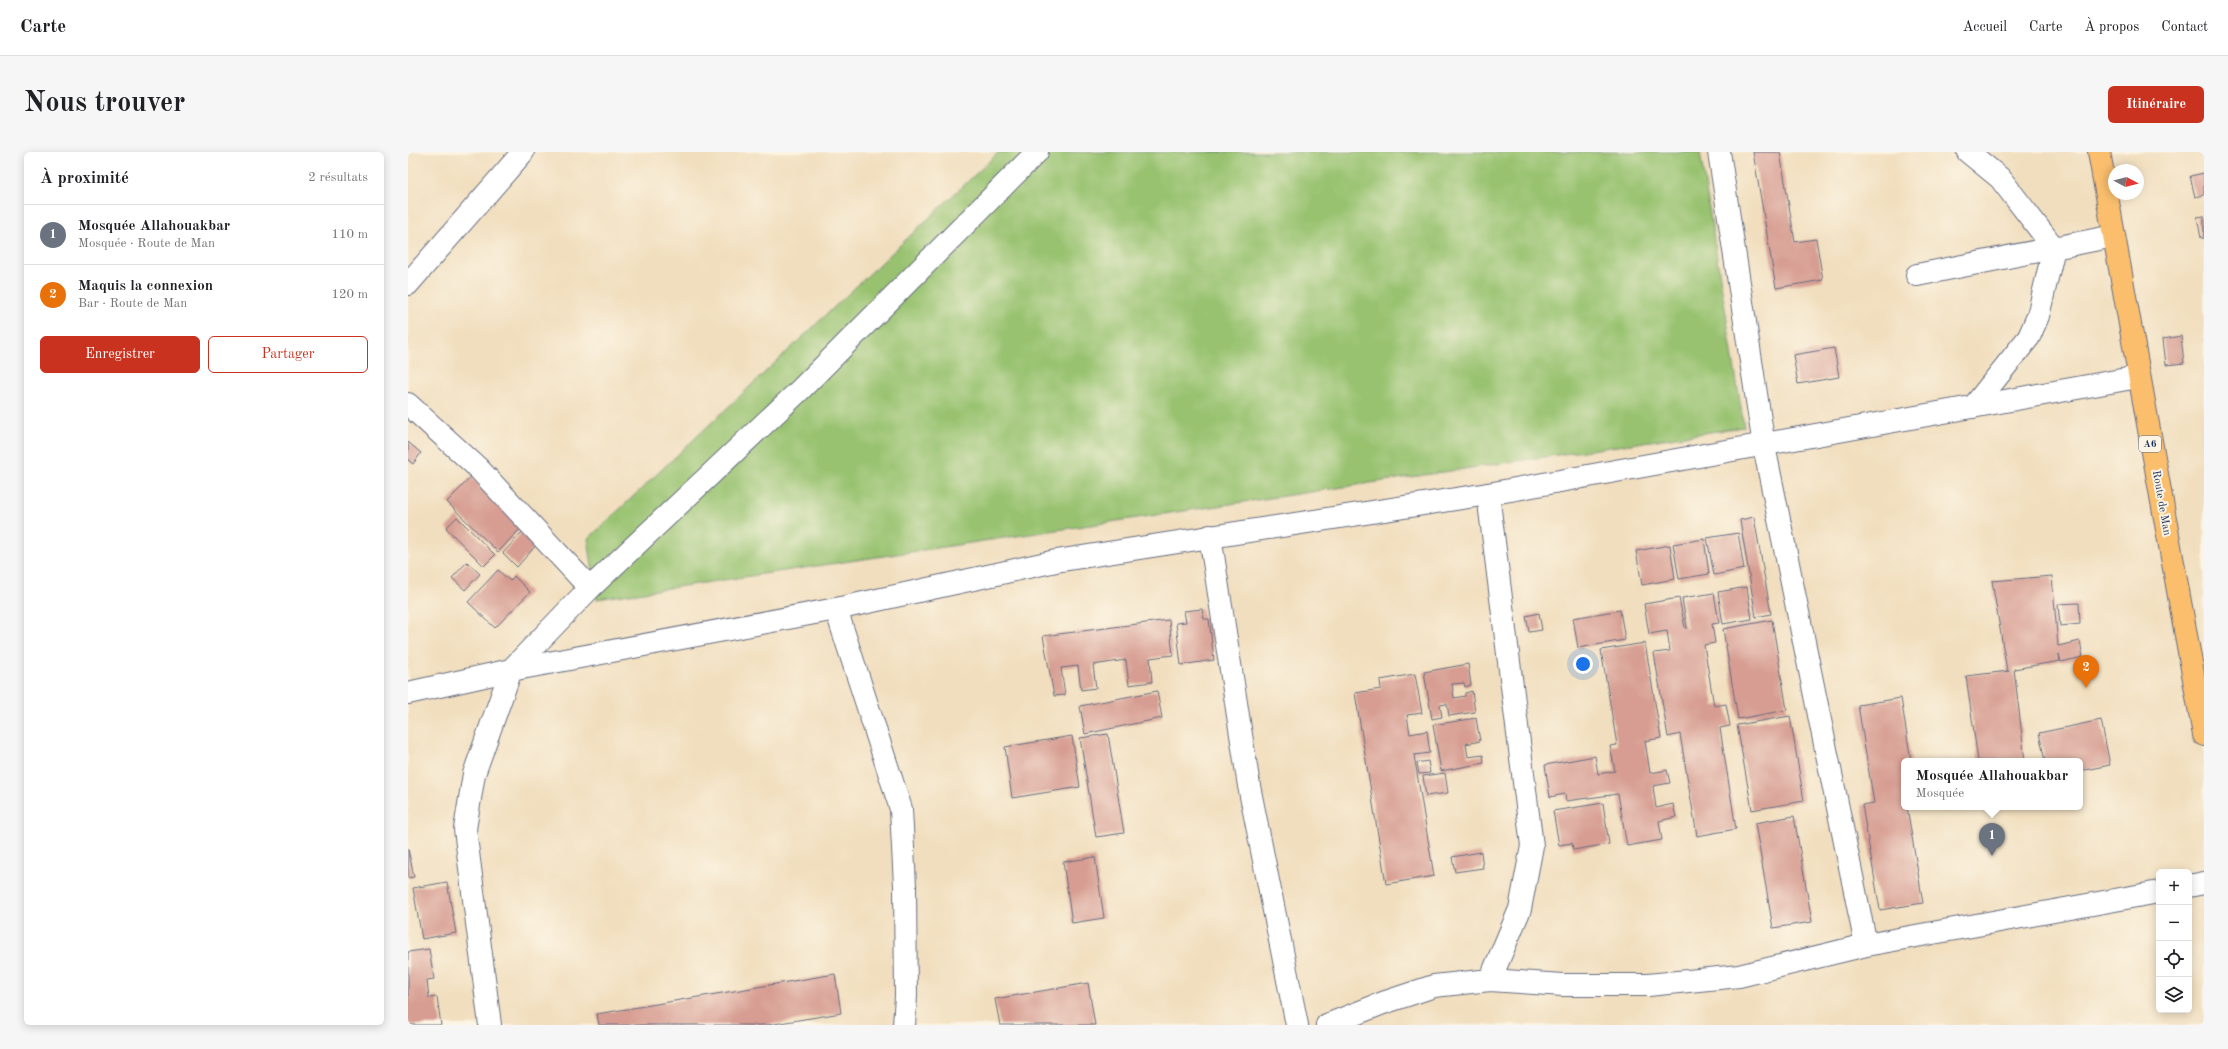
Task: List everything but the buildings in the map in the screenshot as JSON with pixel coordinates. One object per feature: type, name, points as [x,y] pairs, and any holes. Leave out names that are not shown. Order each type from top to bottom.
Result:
[{"type":"highway","name":"Route de Man","points":[[2099,152],[2138,377],[2204,735]]},
{"type":"street","points":[[408,284],[523,152]]},
{"type":"street","points":[[490,1025],[465,829],[474,774],[510,670],[590,588],[800,390],[1037,152]]},
{"type":"street","points":[[1719,152],[1764,446],[1866,945]]},
{"type":"street","points":[[1968,152],[2000,178],[2054,248]]},
{"type":"street","points":[[1917,275],[2114,236]]},
{"type":"street","points":[[1973,407],[2029,337],[2038,316],[2054,248]]},
{"type":"street","points":[[408,693],[510,670],[836,609],[1056,561],[1488,494],[1764,446],[2138,377]]},
{"type":"street","points":[[408,404],[477,467],[590,588]]},
{"type":"street","points":[[1488,494],[1532,846],[1520,909],[1490,980]]},
{"type":"street","points":[[1210,536],[1249,786],[1297,1025]]},
{"type":"street","points":[[836,609],[901,810],[905,886],[906,996],[904,1025]]},
{"type":"street","points":[[2192,885],[2204,883]]},
{"type":"street","points":[[1327,1025],[1383,1003],[1434,986],[1490,980],[1563,985],[1648,985],[1739,976],[1866,945],[2156,893]]},
{"type":"green space","points":[[999,152],[1700,152],[1744,427],[597,599],[588,539]]},
{"type":"place","name":"Maquis la connexion","points":[[2086,688]]},
{"type":"place","name":"Mosquée Allahouakbar","points":[[1992,856]]}]
